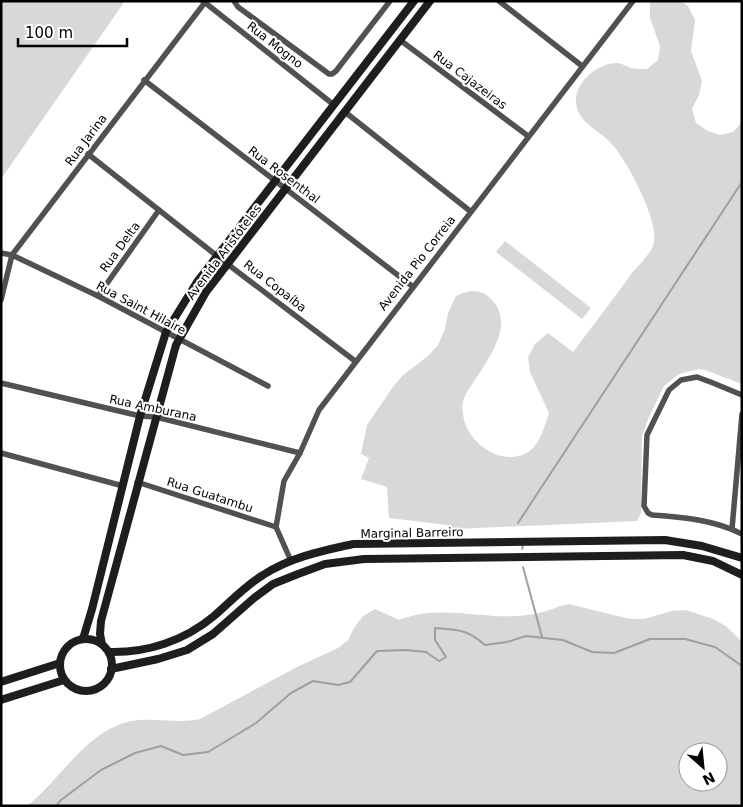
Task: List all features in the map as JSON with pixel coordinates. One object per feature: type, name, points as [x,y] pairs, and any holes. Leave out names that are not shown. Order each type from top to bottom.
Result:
[{"type":"street","points":[[234,1],[238,7],[329,74],[336,71],[390,1]]},
{"type":"street","name":"Avenida Aristóteles","points":[[83,639],[140,416],[166,332],[197,282],[414,1]]},
{"type":"street","name":"Avenida Aristóteles","points":[[102,644],[100,634],[101,620],[178,339],[206,292],[430,1]]},
{"type":"street","points":[[499,1],[582,66]]},
{"type":"street","name":"Avenida Pio Correia","points":[[276,527],[284,481],[300,453],[319,410],[412,286],[633,1]]},
{"type":"street","name":"Rua Mogno","points":[[204,2],[334,105]]},
{"type":"street","name":"Rua Jarina","points":[[1,300],[12,255],[204,2]]},
{"type":"street","name":"Rua Cajazeiras","points":[[400,40],[528,136]]},
{"type":"street","name":"Rua Rosenthal","points":[[144,80],[412,286]]},
{"type":"street","points":[[345,112],[470,211]]},
{"type":"street","name":"Rua Copaíba","points":[[88,154],[217,256],[355,361]]},
{"type":"street","name":"Rua Delta","points":[[98,296],[159,210]]},
{"type":"street","name":"Rua Saint Hilaire","points":[[1,252],[12,255],[98,296],[268,386]]},
{"type":"street","points":[[742,396],[697,378],[681,380],[669,390],[646,435],[644,506],[648,513],[652,515],[706,522],[732,529],[742,534]]},
{"type":"street","name":"Rua Amburana","points":[[1,383],[140,416],[156,417],[300,453]]},
{"type":"street","points":[[732,529],[742,414]]},
{"type":"street","points":[[1,453],[123,486]]},
{"type":"street","name":"Rua Guatambu","points":[[138,482],[276,527]]},
{"type":"street","points":[[276,527],[290,561]]},
{"type":"street","name":"Marginal Barreiro","points":[[109,652],[146,650],[171,642],[214,616],[233,597],[264,574],[290,561],[353,544],[665,540],[702,546],[742,558]]},
{"type":"street","name":"Marginal Barreiro","points":[[112,669],[187,650],[213,634],[273,584],[325,564],[364,559],[683,556],[713,561],[742,575]]},
{"type":"street","points":[[83,639],[102,644],[109,652],[111,660],[112,669],[109,678],[96,689],[87,691],[78,690],[70,686],[60,672],[62,654],[67,647],[83,639]]},
{"type":"street","points":[[1,682],[60,663]]},
{"type":"street","points":[[1,700],[64,680]]},
{"type":"shaded area","points":[[1,1],[125,1],[1,179]]},
{"type":"shaded area","points":[[652,1],[681,1],[688,6],[695,20],[691,51],[702,81],[699,95],[692,109],[696,123],[708,131],[720,135],[733,132],[742,122],[742,384],[699,369],[679,374],[664,386],[642,436],[641,513],[637,521],[455,529],[447,525],[389,518],[387,487],[361,479],[369,458],[361,454],[367,425],[403,375],[428,356],[438,345],[445,329],[448,313],[456,296],[465,292],[478,291],[490,298],[498,308],[501,318],[500,330],[492,352],[464,398],[463,414],[466,425],[471,435],[488,451],[510,457],[521,455],[531,450],[537,442],[549,413],[530,372],[528,357],[535,344],[548,333],[573,352],[653,246],[654,236],[648,208],[633,177],[611,143],[581,116],[576,102],[580,86],[592,72],[600,67],[617,63],[631,68],[647,69],[658,60],[660,46],[650,18],[650,3]]},
{"type":"shaded area","points":[[505,241],[591,308],[582,319],[496,252]]},
{"type":"shaded area","points":[[569,604],[630,619],[644,619],[672,611],[686,610],[713,619],[726,626],[742,642],[742,806],[27,806],[87,745],[115,726],[140,720],[183,721],[200,719],[299,666],[338,648],[348,640],[362,617],[375,609],[399,620],[431,613],[512,616],[538,613]]},
{"type":"waterway","points":[[518,523],[742,182]]},
{"type":"waterway","points":[[523,567],[542,637]]},
{"type":"waterway","points":[[56,806],[61,800],[101,770],[135,753],[161,746],[183,755],[208,752],[256,723],[291,693],[313,681],[338,685],[350,682],[377,651],[406,650],[426,652],[439,661],[446,657],[435,640],[435,628],[462,631],[485,645],[507,642],[526,636],[563,640],[592,652],[614,653],[650,639],[685,639],[715,647],[742,666]]}]
